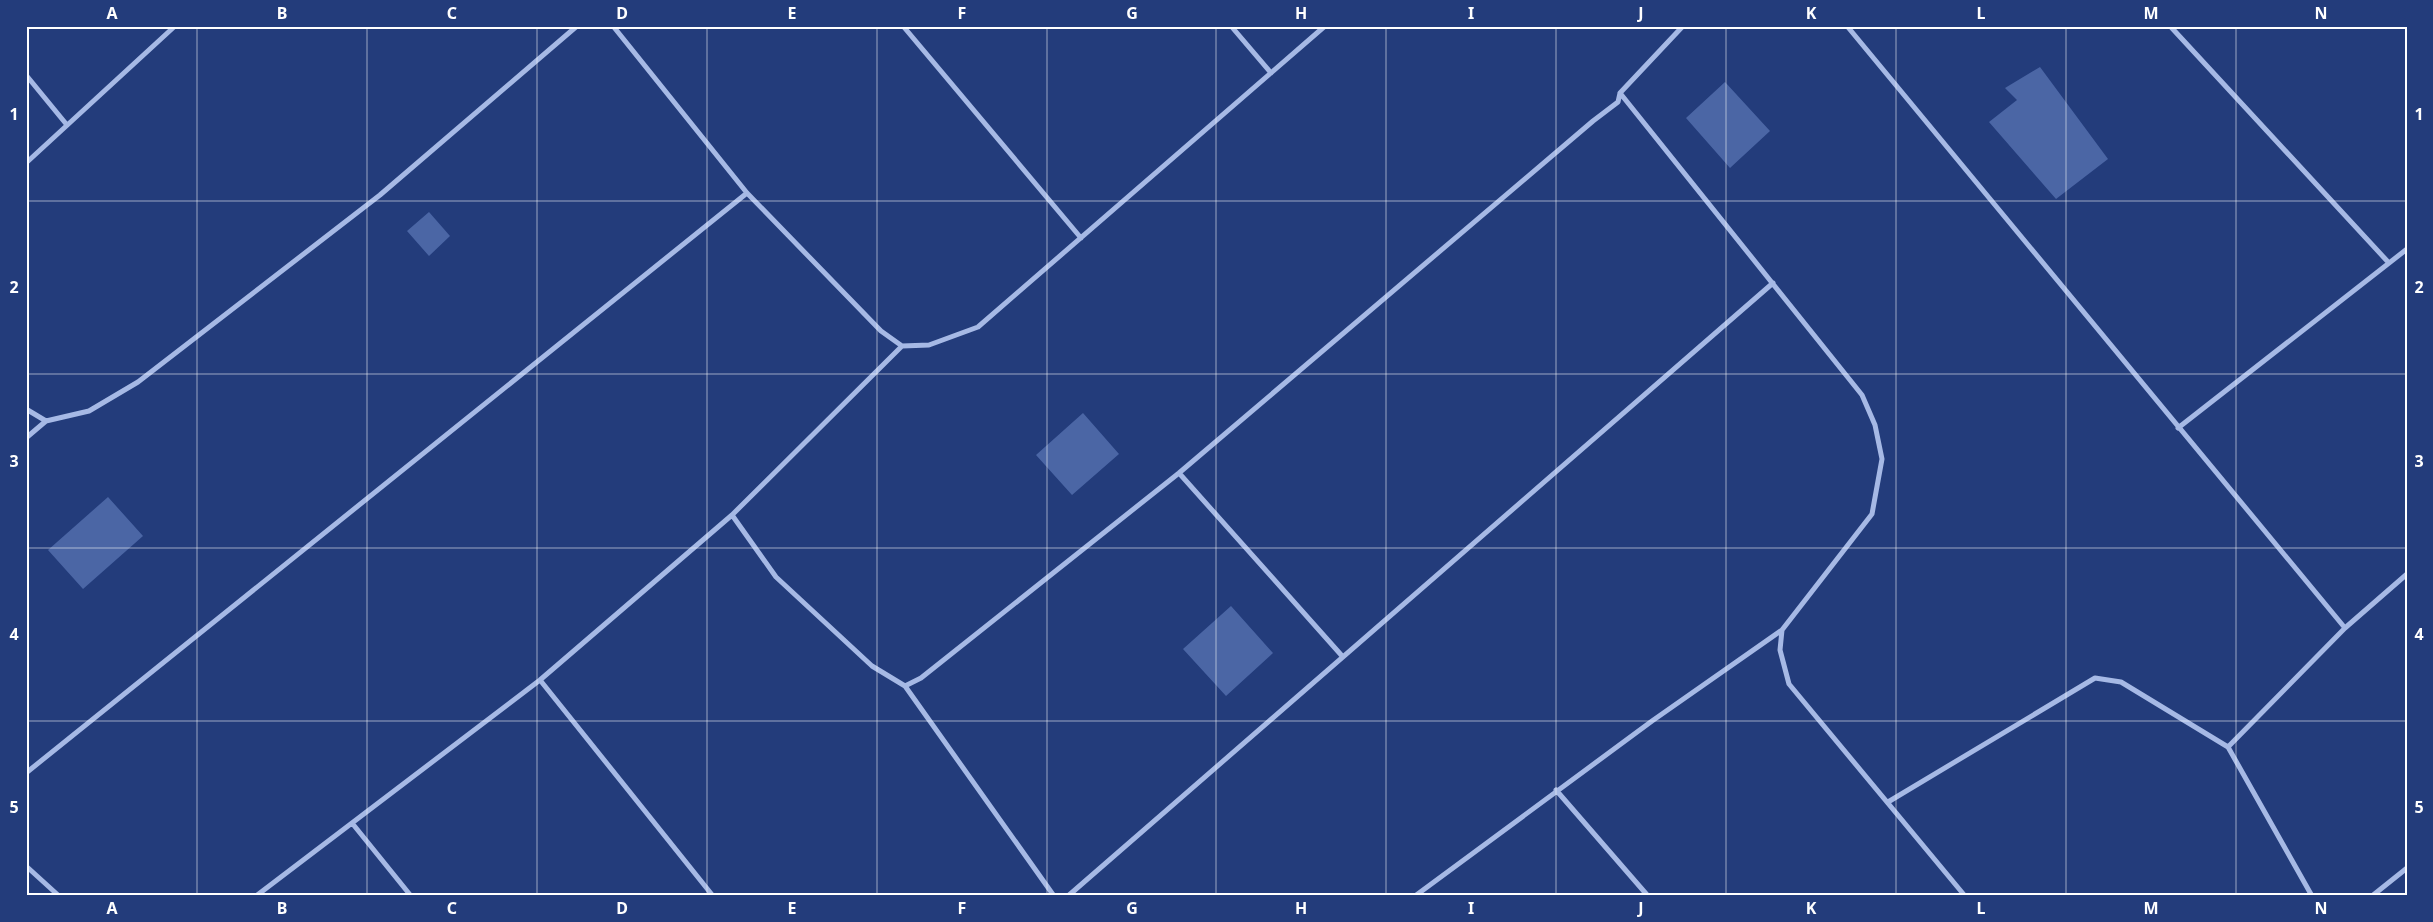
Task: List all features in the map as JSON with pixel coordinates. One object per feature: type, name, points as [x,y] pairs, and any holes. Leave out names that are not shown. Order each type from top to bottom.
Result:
[{"type":"street","points":[[26,163],[175,26]]},
{"type":"street","points":[[26,438],[46,421],[89,411],[138,382],[380,195],[577,26]]},
{"type":"street","points":[[613,26],[747,193],[881,331],[902,346],[929,345],[978,327],[1325,26]]},
{"type":"street","points":[[903,26],[1081,238]]},
{"type":"street","points":[[1231,26],[1271,73]]},
{"type":"street","points":[[906,686],[921,678],[1179,473],[1585,127],[1618,102],[1620,93],[1684,26]]},
{"type":"street","points":[[1848,26],[2345,628]]},
{"type":"street","points":[[2170,26],[2389,263]]},
{"type":"street","points":[[26,75],[67,125]]},
{"type":"street","points":[[1415,896],[1556,790],[1782,630],[1872,514],[1882,459],[1875,425],[1862,394],[1620,93]]},
{"type":"street","points":[[26,773],[747,193]]},
{"type":"street","points":[[2178,428],[2407,249]]},
{"type":"street","points":[[1068,896],[1773,284]]},
{"type":"street","points":[[256,896],[540,680],[732,515],[902,346]]},
{"type":"street","points":[[26,409],[46,421]]},
{"type":"street","points":[[1179,473],[1343,657]]},
{"type":"street","points":[[732,515],[776,577],[872,666],[906,686],[1054,896]]},
{"type":"street","points":[[2228,747],[2345,628],[2407,574]]},
{"type":"street","points":[[1782,630],[1780,650],[1789,684],[1965,896]]},
{"type":"street","points":[[1888,802],[2095,678],[2121,682],[2228,747],[2309,894]]},
{"type":"street","points":[[540,680],[713,896]]},
{"type":"street","points":[[1556,790],[1648,896]]},
{"type":"street","points":[[352,823],[411,896]]},
{"type":"street","points":[[26,866],[59,896]]},
{"type":"street","points":[[2372,896],[2407,868]]},
{"type":"building","points":[[2040,67],[2108,159],[2056,199],[1989,122],[2017,100],[2005,88]]},
{"type":"building","points":[[1725,82],[1770,131],[1730,168],[1686,118]]},
{"type":"building","points":[[429,212],[450,236],[429,256],[407,231]]},
{"type":"building","points":[[1083,413],[1119,454],[1072,495],[1036,455]]},
{"type":"building","points":[[108,497],[143,536],[83,589],[48,550]]},
{"type":"building","points":[[1231,606],[1273,653],[1226,696],[1183,649]]}]
